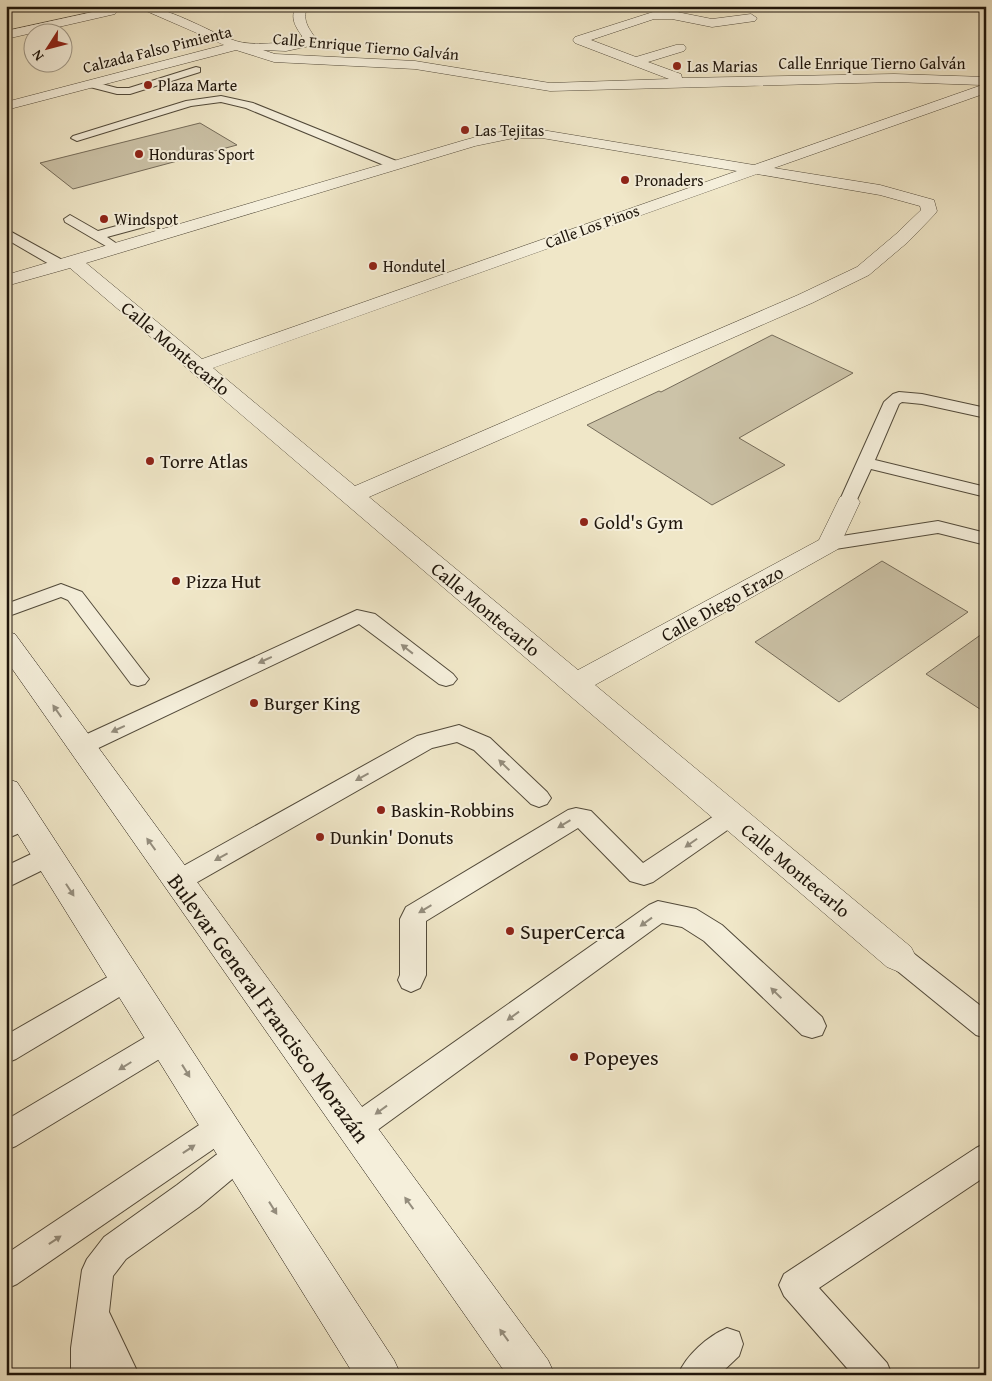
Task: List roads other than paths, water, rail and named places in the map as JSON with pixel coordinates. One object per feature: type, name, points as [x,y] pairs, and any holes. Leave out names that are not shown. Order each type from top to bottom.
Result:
[{"type":"street","name":"Calle Enrique Tierno Galván","points":[[141,6],[236,46],[274,58],[416,65],[550,87],[894,78],[986,81]]},
{"type":"street","name":"Calzada Falso Pimienta","points":[[6,106],[236,46],[286,47],[306,43],[308,36],[298,16],[302,6]]},
{"type":"street","points":[[854,6],[984,7]]},
{"type":"street","points":[[6,35],[110,12]]},
{"type":"street","points":[[691,82],[580,40],[652,16],[672,15],[712,23],[751,18]]},
{"type":"street","points":[[636,62],[680,48]]},
{"type":"street","points":[[834,69],[911,72],[956,80]]},
{"type":"street","points":[[532,75],[550,77],[605,72],[622,74],[629,84]]},
{"type":"street","name":"Calle Los Pinos","points":[[198,367],[986,88]]},
{"type":"street","points":[[6,281],[470,143],[524,132],[913,197],[928,203],[929,211],[902,238],[863,271],[805,299],[352,496]]},
{"type":"street","name":"Calle Montecarlo","points":[[67,263],[198,367],[899,957]]},
{"type":"street","points":[[829,544],[848,502]]},
{"type":"street","name":"Calle Diego Erazo","points":[[575,684],[829,544]]},
{"type":"street","name":"Bulevar General Francisco Morazán","points":[[6,640],[533,1375]]},
{"type":"street","points":[[6,790],[16,825],[48,856],[230,1141],[374,1373]]},
{"type":"lane","points":[[90,84],[117,91],[130,90],[196,70]]},
{"type":"lane","points":[[77,138],[190,102],[221,99],[250,105],[394,165]]},
{"type":"lane","points":[[70,219],[116,248]]},
{"type":"lane","points":[[96,236],[139,224]]},
{"type":"lane","points":[[6,233],[67,263]]},
{"type":"lane","points":[[848,502],[892,402],[899,397],[922,399],[986,413]]},
{"type":"lane","points":[[866,463],[986,492]]},
{"type":"lane","points":[[829,544],[938,527],[986,540]]},
{"type":"lane","points":[[6,611],[61,590],[67,590],[75,596],[138,679]]},
{"type":"lane","points":[[82,746],[357,617],[368,618],[446,679]]},
{"type":"lane","points":[[178,881],[425,742],[459,733],[482,744],[539,798]]},
{"type":"lane","points":[[411,980],[413,919],[416,915],[576,817],[583,818],[639,874],[644,875],[731,816]]},
{"type":"lane","points":[[6,878],[48,856]]},
{"type":"lane","points":[[356,1129],[658,912],[687,917],[713,933],[812,1026]]},
{"type":"lane","points":[[899,957],[986,1026]]},
{"type":"lane","points":[[6,1050],[127,979]]},
{"type":"lane","points":[[6,1136],[166,1040]]},
{"type":"lane","points":[[9,1269],[230,1141]]},
{"type":"lane","points":[[88,1375],[88,1348],[98,1270],[115,1248],[188,1196],[230,1141]]},
{"type":"lane","points":[[875,1375],[795,1285],[986,1158]]},
{"type":"lane","points":[[93,1314],[122,1375]]},
{"type":"place","name":"Las Marias","points":[[677,66]]},
{"type":"place","name":"Plaza Marte","points":[[148,85]]},
{"type":"place","name":"Las Tejitas","points":[[465,130]]},
{"type":"place","name":"Honduras Sport","points":[[139,154]]},
{"type":"place","name":"Pronaders","points":[[625,180]]},
{"type":"place","name":"Windspot","points":[[104,219]]},
{"type":"place","name":"Hondutel","points":[[373,266]]},
{"type":"place","name":"Torre Atlas","points":[[150,461]]},
{"type":"place","name":"Gold's Gym","points":[[584,522]]},
{"type":"place","name":"Pizza Hut","points":[[176,581]]},
{"type":"place","name":"Burger King","points":[[254,703]]},
{"type":"place","name":"Baskin-Robbins","points":[[381,810]]},
{"type":"place","name":"Dunkin' Donuts","points":[[320,837]]},
{"type":"place","name":"SuperCerca","points":[[510,931]]},
{"type":"place","name":"Popeyes","points":[[574,1057]]}]
